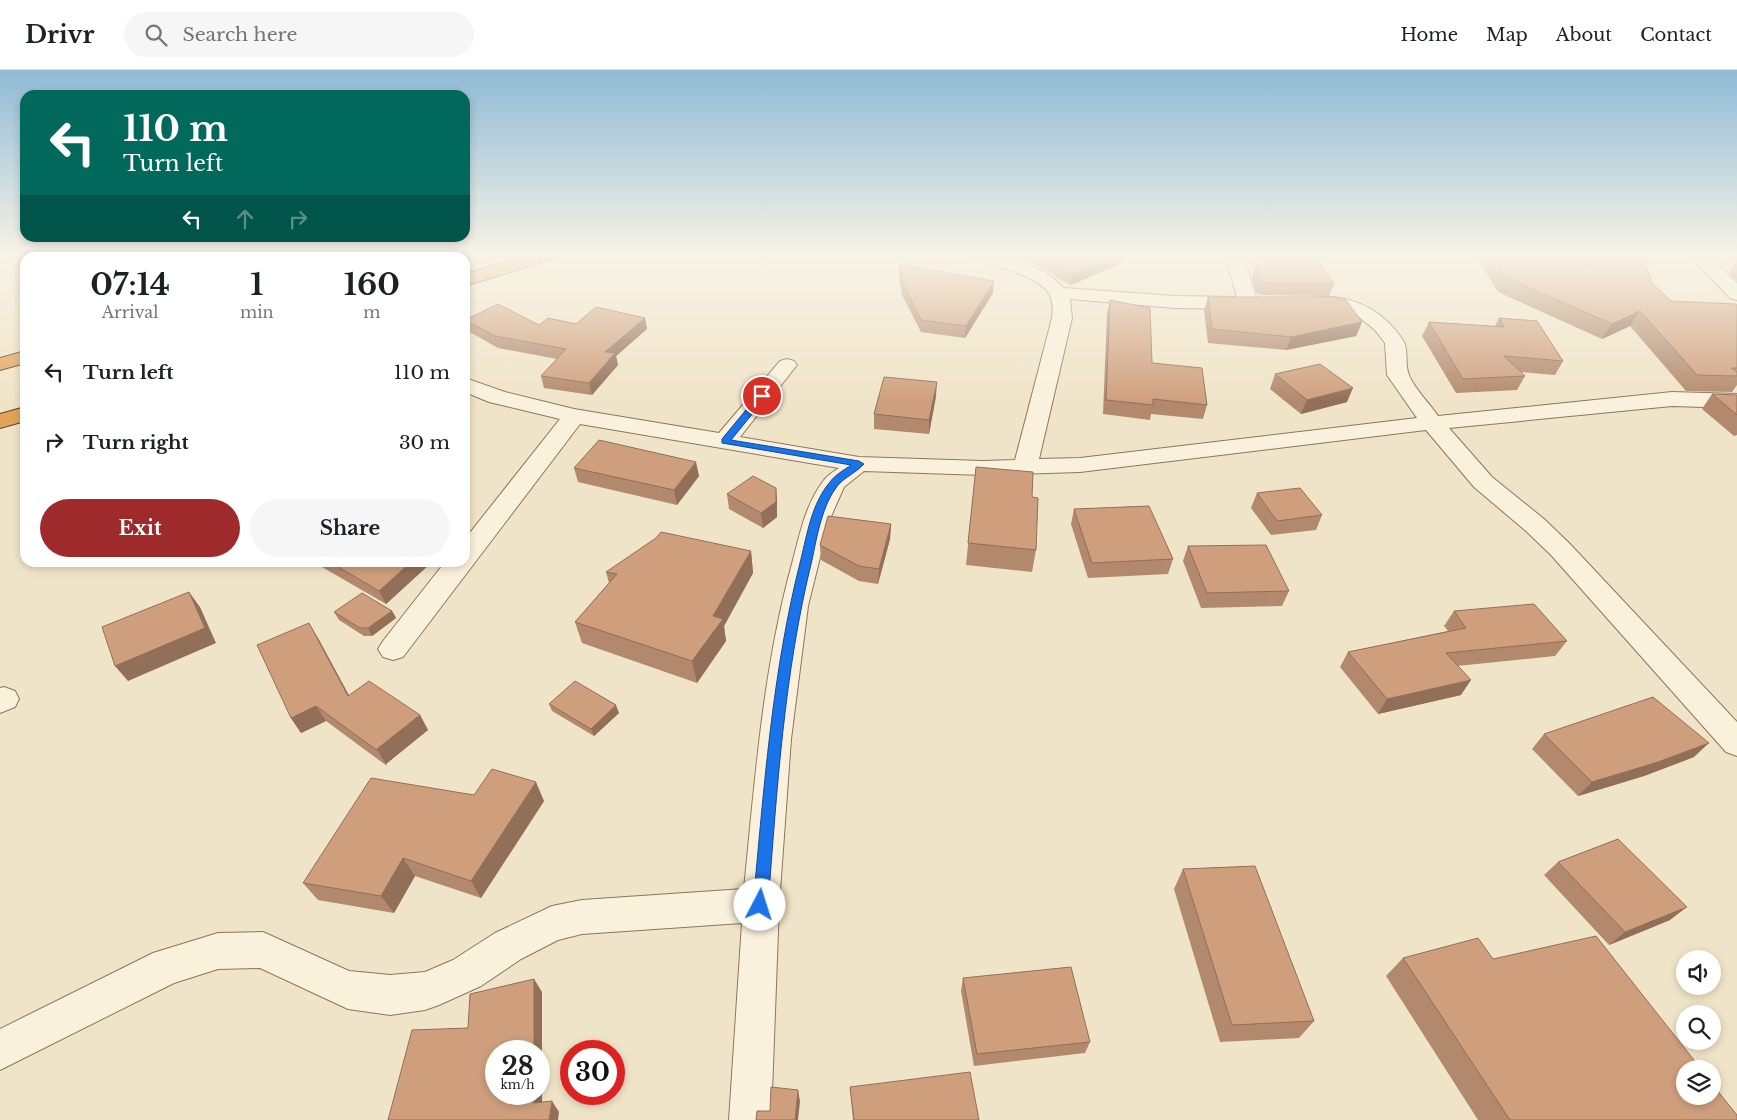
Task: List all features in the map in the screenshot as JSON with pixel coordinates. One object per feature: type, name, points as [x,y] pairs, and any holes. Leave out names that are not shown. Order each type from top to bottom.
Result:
[{"type":"highway","points":[[0,364],[20,358]]},
{"type":"highway","points":[[0,422],[20,416]]},
{"type":"street","points":[[1025,467],[1062,318],[1062,304]]},
{"type":"street","points":[[1318,304],[1344,305],[1366,313],[1382,326],[1395,342],[1398,374],[1432,423],[1484,482],[1560,549],[1737,743]]},
{"type":"street","points":[[725,441],[788,365]]},
{"type":"street","points":[[470,386],[497,397],[574,416],[859,464],[983,468],[1080,465],[1362,430],[1672,399],[1737,401]]},
{"type":"street","points":[[470,551],[574,416]]},
{"type":"street","points":[[750,1120],[760,905],[775,739],[794,606],[816,521],[823,503],[834,483],[859,464]]},
{"type":"street","points":[[394,649],[456,567]]},
{"type":"street","points":[[0,1050],[167,966],[218,952],[263,950],[348,990],[390,996],[425,990],[442,984],[467,973],[508,946],[552,924],[582,916],[760,905]]},
{"type":"building","points":[[498,304],[539,325],[548,318],[576,324],[596,307],[645,318],[605,352],[615,353],[589,383],[541,376],[566,349],[495,336],[470,323],[470,318]]},
{"type":"building","points":[[913,304],[980,304],[966,326],[921,320]]},
{"type":"building","points":[[1110,304],[1130,304],[1150,308],[1152,363],[1202,368],[1207,405],[1153,399],[1153,405],[1106,400]]},
{"type":"building","points":[[1209,304],[1349,304],[1362,322],[1291,337],[1212,329]]},
{"type":"building","points":[[1566,304],[1736,304],[1737,368],[1731,368],[1737,372],[1737,376],[1697,375],[1640,311],[1612,324]]},
{"type":"building","points":[[1499,318],[1537,321],[1563,361],[1504,356],[1525,376],[1463,379],[1429,322],[1504,327]]},
{"type":"building","points":[[1320,364],[1353,388],[1307,400],[1275,374]]},
{"type":"building","points":[[884,377],[937,382],[929,420],[874,414]]},
{"type":"building","points":[[1712,394],[1737,395],[1737,415]]},
{"type":"building","points":[[599,440],[696,462],[674,490],[574,468]]},
{"type":"building","points":[[976,467],[1033,472],[1032,497],[1038,498],[1036,550],[968,543]]},
{"type":"building","points":[[753,476],[776,488],[776,502],[761,513],[727,494]]},
{"type":"building","points":[[1300,488],[1322,515],[1277,521],[1257,493]]},
{"type":"building","points":[[1149,506],[1173,559],[1092,563],[1074,509]]},
{"type":"building","points":[[828,516],[891,524],[879,569],[859,566],[820,545]]},
{"type":"building","points":[[661,532],[751,551],[713,616],[723,619],[692,661],[575,622],[617,574],[606,572],[656,538]]},
{"type":"building","points":[[1266,545],[1289,591],[1207,593],[1188,546]]},
{"type":"building","points":[[338,567],[405,567],[379,591]]},
{"type":"building","points":[[189,592],[205,628],[115,666],[102,627]]},
{"type":"building","points":[[362,593],[392,611],[368,628],[360,628],[334,612]]},
{"type":"building","points":[[1534,604],[1567,641],[1446,653],[1471,680],[1387,699],[1348,652],[1466,628],[1454,611]]},
{"type":"building","points":[[309,623],[348,696],[369,681],[420,715],[377,749],[378,751],[316,706],[291,718],[257,645]]},
{"type":"building","points":[[575,681],[616,705],[591,729],[549,704]]},
{"type":"building","points":[[1653,697],[1709,743],[1658,762],[1592,782],[1544,734]]},
{"type":"building","points":[[492,769],[536,782],[471,881],[403,858],[381,896],[303,883],[371,778],[474,795]]},
{"type":"building","points":[[1618,839],[1687,907],[1625,932],[1558,862]]},
{"type":"building","points":[[1255,866],[1314,1021],[1232,1025],[1183,869]]},
{"type":"building","points":[[1596,936],[1676,1037],[1676,1050],[1686,1050],[1694,1060],[1676,1060],[1676,1105],[1721,1105],[1721,1095],[1737,1115],[1737,1120],[1510,1120],[1403,958],[1478,938],[1493,959]]},
{"type":"building","points":[[1071,967],[1090,1042],[977,1054],[963,978]]},
{"type":"building","points":[[534,979],[534,1040],[485,1040],[485,1105],[550,1105],[550,1101],[552,1101],[549,1120],[388,1120],[412,1030],[468,1028],[470,994]]},
{"type":"building","points":[[970,1072],[979,1120],[854,1120],[850,1087]]},
{"type":"building","points":[[771,1087],[798,1090],[795,1120],[756,1120],[757,1111],[770,1111]]},
{"type":"route","points":[[760,905],[775,739],[794,606],[816,521],[823,503],[834,483],[859,464],[725,441],[762,396]]}]
